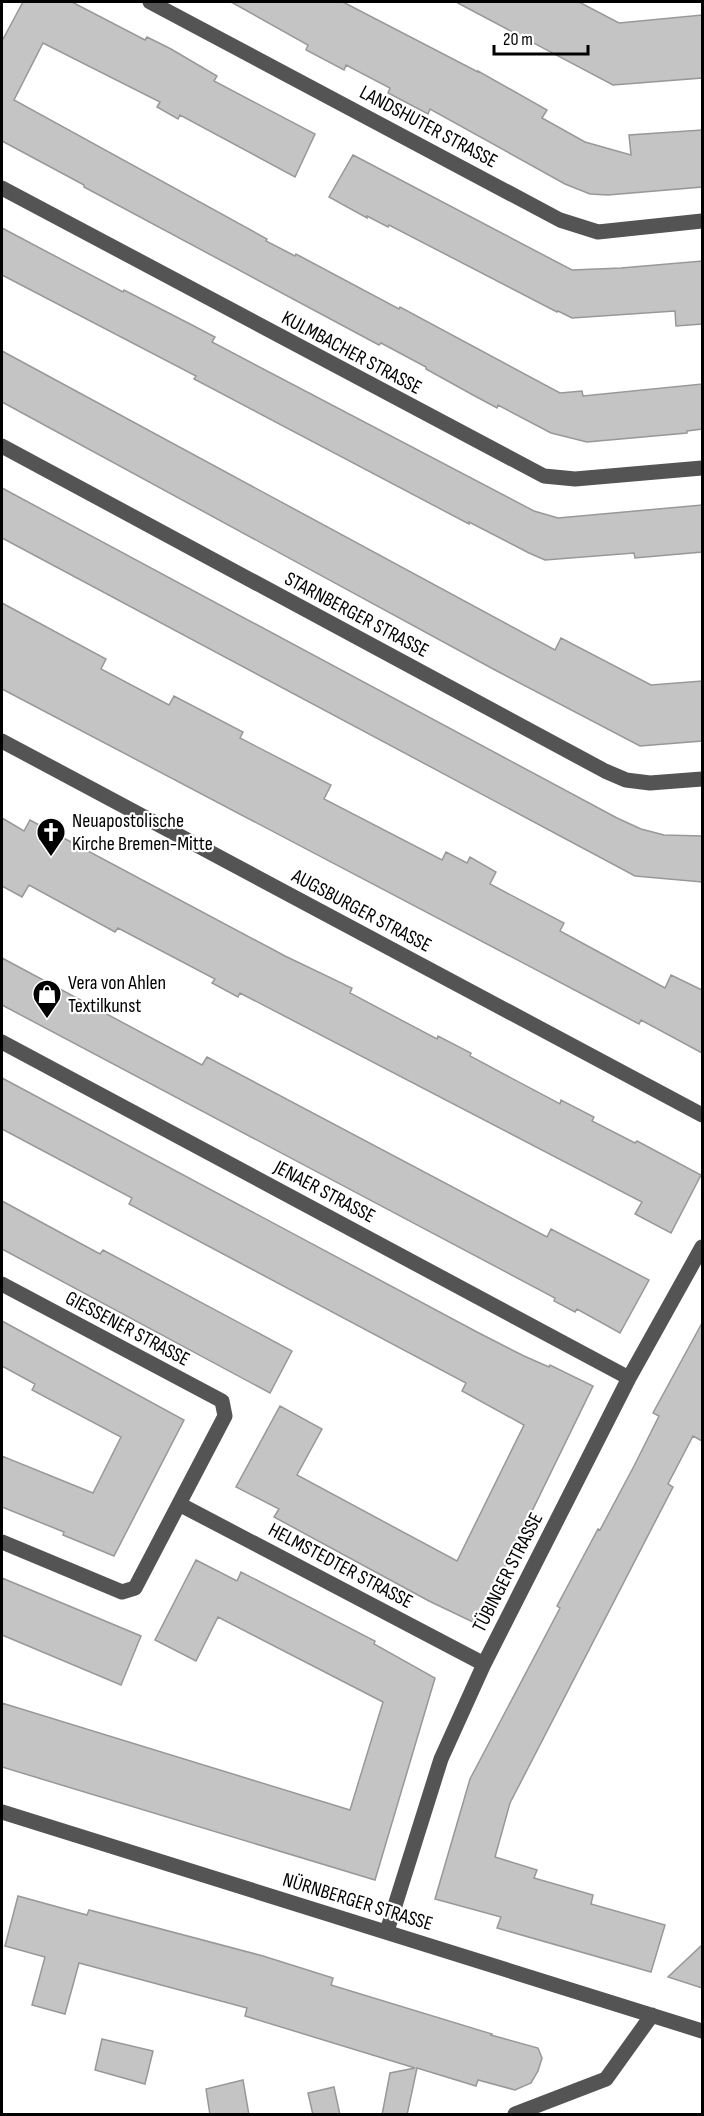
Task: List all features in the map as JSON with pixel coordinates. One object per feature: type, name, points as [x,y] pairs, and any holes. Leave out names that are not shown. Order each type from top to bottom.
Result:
[{"type":"street","name":"LANDSHUTER STRASSE","points":[[150,2],[560,220],[598,232],[702,221]]},
{"type":"street","name":"KULMBACHER STRASSE","points":[[2,188],[517,464],[544,476],[574,479],[702,468]]},
{"type":"street","name":"STARNBERGER STRASSE","points":[[2,446],[605,771],[626,780],[650,783],[702,779]]},
{"type":"street","name":"AUGSBURGER STRASSE","points":[[2,741],[702,1115]]},
{"type":"street","name":"JENAER STRASSE","points":[[2,1042],[629,1378]]},
{"type":"street","name":"TÜBINGER STRASSE","points":[[387,1932],[441,1759],[484,1664],[629,1378],[702,1247]]},
{"type":"street","name":"GIESSENER STRASSE","points":[[2,1284],[222,1401],[225,1416],[179,1504]]},
{"type":"street","name":"HELMSTEDTER STRASSE","points":[[179,1504],[484,1664]]},
{"type":"street","points":[[2,1542],[122,1592],[135,1588],[179,1504]]},
{"type":"street","name":"NÜRNBERGER STRASSE","points":[[2,1812],[702,2031]]},
{"type":"street","points":[[515,2115],[606,2079],[652,2015]]},
{"type":"building","points":[[23,2],[72,2],[145,40],[147,37],[171,49],[217,76],[214,81],[315,134],[295,177],[180,115],[178,119],[157,107],[160,102],[43,43],[14,100],[267,239],[266,241],[295,256],[296,254],[399,309],[400,307],[560,393],[582,391],[583,396],[702,384],[702,429],[687,431],[687,433],[587,442],[551,433],[498,405],[497,408],[426,367],[381,343],[379,345],[2,141],[2,41]]},
{"type":"building","points":[[231,2],[343,2],[478,71],[547,110],[542,118],[585,142],[631,155],[629,135],[702,130],[702,187],[608,195],[590,194],[565,184],[430,109],[428,114],[388,93],[390,88],[346,65],[344,70],[306,50],[308,45]]},
{"type":"building","points":[[456,2],[579,2],[619,23],[702,15],[702,78],[613,85]]},
{"type":"building","points":[[353,155],[572,270],[702,261],[702,324],[676,326],[675,311],[572,318],[557,312],[389,225],[388,227],[367,216],[367,218],[329,197]]},
{"type":"building","points":[[2,228],[123,292],[124,290],[215,337],[212,342],[534,511],[558,518],[702,505],[702,552],[635,558],[634,553],[545,560],[529,553],[469,522],[469,524],[194,379],[196,376],[2,275]]},
{"type":"building","points":[[2,351],[555,650],[561,638],[651,685],[702,681],[702,741],[640,746],[495,670],[2,402]]},
{"type":"building","points":[[2,488],[617,818],[641,829],[664,835],[702,836],[702,882],[635,876],[2,538]]},
{"type":"building","points":[[2,603],[106,659],[101,669],[169,705],[174,696],[243,732],[240,738],[331,785],[324,799],[442,860],[446,852],[467,863],[470,857],[496,872],[490,884],[564,923],[560,931],[665,988],[671,975],[702,990],[702,1053],[641,1020],[639,1024],[2,689]]},
{"type":"building","points":[[2,818],[24,831],[30,820],[285,956],[352,988],[350,993],[437,1039],[438,1036],[471,1053],[470,1056],[560,1104],[561,1100],[594,1117],[592,1121],[635,1143],[637,1141],[701,1175],[671,1233],[635,1214],[642,1202],[240,993],[238,997],[212,983],[215,979],[118,928],[115,932],[29,885],[22,897],[2,886]]},
{"type":"building","points":[[2,958],[202,1065],[207,1057],[547,1237],[551,1229],[649,1280],[620,1333],[577,1309],[575,1312],[554,1301],[555,1298],[2,1005]]},
{"type":"building","points":[[2,1078],[477,1332],[524,1356],[549,1367],[550,1365],[593,1386],[477,1624],[429,1601],[274,1517],[279,1509],[236,1487],[280,1406],[322,1429],[297,1475],[457,1561],[524,1425],[462,1391],[466,1383],[129,1204],[132,1198],[2,1129]]},
{"type":"building","points":[[2,1201],[100,1254],[103,1250],[292,1351],[270,1393],[2,1249]]},
{"type":"building","points":[[2,1321],[184,1420],[114,1556],[63,1535],[64,1532],[2,1507],[2,1456],[93,1493],[121,1437],[32,1390],[35,1384],[2,1366]]},
{"type":"building","points":[[702,1323],[702,1441],[693,1436],[668,1484],[673,1487],[510,1803],[495,1857],[537,1870],[534,1878],[593,1895],[591,1904],[665,1925],[651,1972],[497,1928],[501,1917],[435,1899],[470,1779],[560,1608],[557,1606],[634,1466],[659,1416],[653,1413]]},
{"type":"building","points":[[196,1560],[237,1581],[241,1572],[375,1641],[374,1644],[435,1678],[375,1880],[2,1767],[2,1703],[350,1810],[383,1702],[218,1617],[196,1661],[155,1640]]},
{"type":"building","points":[[2,1578],[141,1636],[121,1685],[2,1635]]},
{"type":"building","points":[[18,1896],[87,1915],[89,1910],[263,1956],[333,1978],[331,1985],[538,2048],[542,2058],[538,2071],[531,2083],[515,2090],[478,2080],[476,2086],[417,2068],[407,2115],[382,2115],[390,2073],[415,2068],[245,2016],[247,2008],[79,1963],[65,2014],[32,2005],[45,1957],[5,1946]]},
{"type":"building","points":[[702,1945],[702,1988],[668,1977]]},
{"type":"building","points":[[102,2039],[153,2051],[145,2084],[95,2070]]},
{"type":"building","points":[[243,2080],[249,2115],[210,2115],[206,2089]]},
{"type":"building","points":[[334,2087],[340,2115],[313,2115],[308,2093]]},
{"type":"place","name":"Neuapostolische Kirche Bremen-Mitte","points":[[51,858]]},
{"type":"place","name":"Vera von Ahlen Textilkunst","points":[[47,1020]]}]
